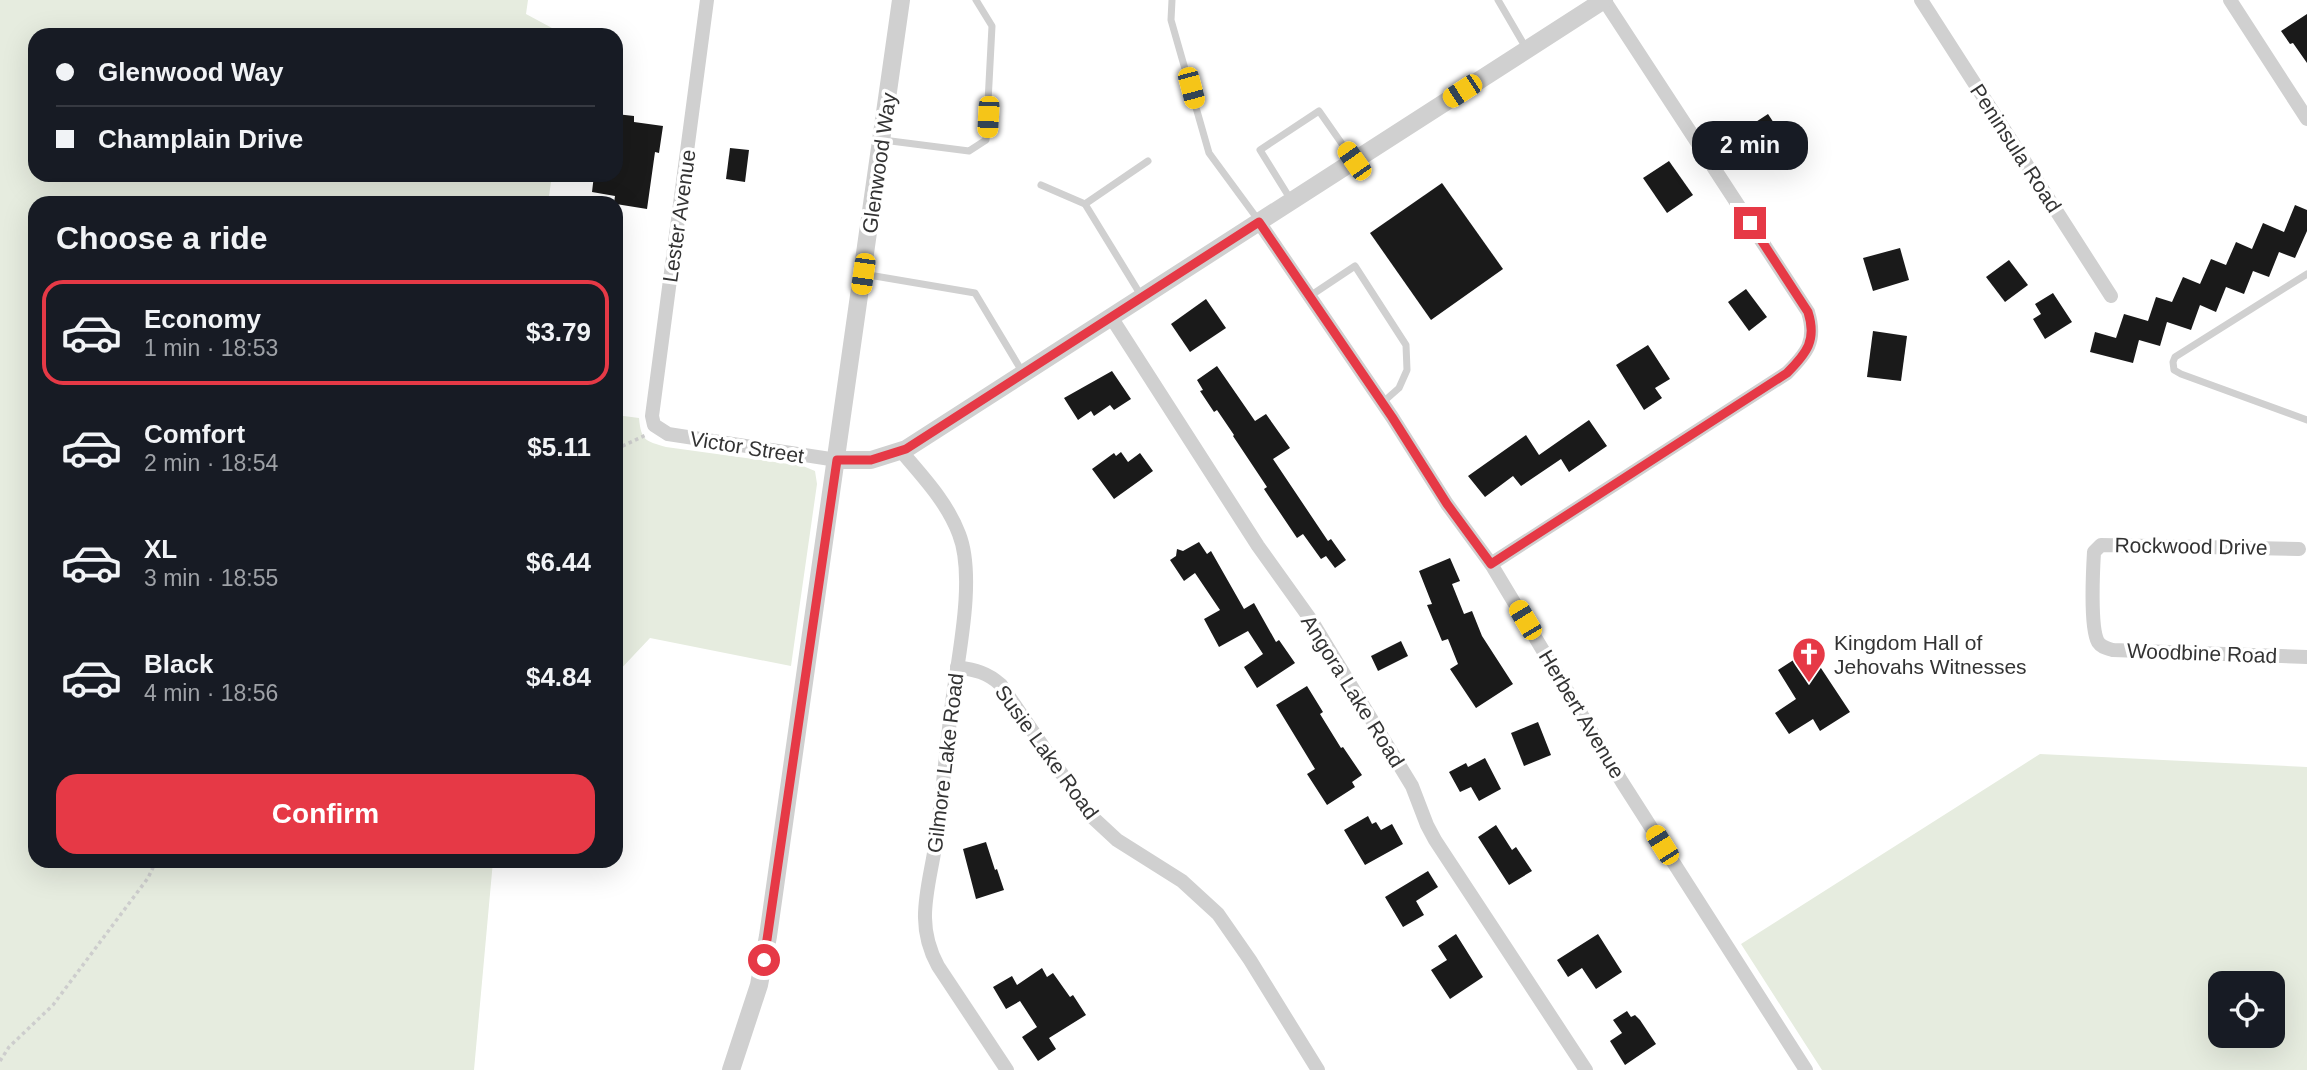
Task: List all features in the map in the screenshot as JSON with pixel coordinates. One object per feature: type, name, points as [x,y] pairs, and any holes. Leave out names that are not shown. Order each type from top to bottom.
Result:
[{"type":"street","name":"Lester Avenue","points":[[658,430],[653,425],[652,416],[707,0]]},
{"type":"street","name":"Glenwood Way","points":[[731,1070],[759,985],[768,936],[901,0]]},
{"type":"street","points":[[837,460],[871,460],[901,451],[1604,0],[1808,312],[1811,343],[1787,373],[1491,564]]},
{"type":"street","name":"Peninsula Road","points":[[1921,0],[2111,296]]},
{"type":"street","points":[[2230,0],[2307,119]]},
{"type":"street","name":"Herbert Avenue","points":[[1259,222],[1447,504],[1491,564],[1622,782],[1806,1070]]},
{"type":"street","name":"Angora Lake Road","points":[[1111,317],[1258,546],[1318,632],[1412,786],[1427,825],[1436,840],[1586,1070]]},
{"type":"street","name":"Victor Street","points":[[658,430],[681,437],[837,460]]},
{"type":"street","name":"Gilmore Lake Road","points":[[901,451],[935,491],[960,534],[965,556],[966,582],[957,667],[924,930],[928,949],[938,966],[1007,1070]]},
{"type":"street","name":"Rockwood Drive","points":[[2099,643],[2095,626],[2093,565],[2094,552],[2101,545],[2300,548]]},
{"type":"street","name":"Woodbine Road","points":[[2099,643],[2103,648],[2113,650],[2307,657]]},
{"type":"street","name":"Susie Lake Road","points":[[957,667],[979,671],[991,676],[1001,685],[1090,815],[1117,840],[1182,880],[1218,914],[1250,960],[1318,1070]]},
{"type":"lane","points":[[882,140],[969,151],[986,140],[992,26],[976,0]]},
{"type":"lane","points":[[1172,0],[1171,20],[1209,153],[1259,222]]},
{"type":"lane","points":[[1498,0],[1527,50]]},
{"type":"lane","points":[[1292,201],[1260,150],[1320,111],[1354,161]]},
{"type":"lane","points":[[1085,204],[1148,161]]},
{"type":"lane","points":[[1041,185],[1085,204],[1142,297]]},
{"type":"lane","points":[[1310,297],[1355,266],[1406,345],[1407,370],[1399,388],[1382,403]]},
{"type":"lane","points":[[863,274],[975,293],[1024,373]]},
{"type":"lane","points":[[2307,274],[2175,357],[2173,362],[2175,369],[2181,374],[2307,420]]},
{"type":"path","points":[[623,446],[658,430]]},
{"type":"path","points":[[0,1061],[9,1047],[53,1005],[153,868]]},
{"type":"shaded area","points":[[0,0],[528,0],[526,14],[552,28],[28,28],[28,182],[551,182],[549,196],[28,196],[28,868],[492,868],[474,1070],[0,1070]]},
{"type":"shaded area","points":[[623,416],[639,418],[643,436],[666,447],[803,466],[815,471],[817,484],[791,666],[650,638],[623,667]]},
{"type":"shaded area","points":[[2040,754],[2307,767],[2307,1070],[1822,1070],[1741,944]]},
{"type":"building","points":[[2307,14],[2307,63],[2281,31]]},
{"type":"building","points":[[1768,114],[1795,155],[1773,169],[1762,152],[1752,159],[1736,135]]},
{"type":"building","points":[[623,115],[634,116],[634,122],[663,126],[659,153],[655,152],[647,209],[623,205],[623,196],[592,192],[593,182],[623,182]]},
{"type":"building","points":[[730,148],[749,150],[745,182],[726,179]]},
{"type":"building","points":[[1669,161],[1693,195],[1667,213],[1643,178]]},
{"type":"building","points":[[1442,183],[1503,269],[1431,320],[1370,233]]},
{"type":"building","points":[[2295,205],[2307,210],[2307,231],[2295,258],[2279,252],[2269,277],[2253,271],[2244,294],[2226,287],[2216,312],[2200,305],[2191,330],[2167,322],[2160,346],[2139,340],[2133,363],[2090,352],[2095,332],[2116,338],[2124,314],[2148,321],[2156,297],[2172,302],[2183,277],[2200,284],[2211,259],[2226,265],[2236,242],[2252,249],[2263,223],[2284,232]]},
{"type":"building","points":[[1900,248],[1909,280],[1873,291],[1863,258]]},
{"type":"building","points":[[2009,260],[2028,285],[2005,302],[1986,277]]},
{"type":"building","points":[[1746,289],[1767,317],[1749,331],[1728,302]]},
{"type":"building","points":[[2053,293],[2072,322],[2045,339],[2033,319],[2041,314],[2035,304]]},
{"type":"building","points":[[1206,299],[1226,328],[1190,352],[1171,324]]},
{"type":"building","points":[[1873,331],[1907,336],[1901,381],[1867,377]]},
{"type":"building","points":[[1648,345],[1670,379],[1655,388],[1662,398],[1644,410],[1616,365]]},
{"type":"building","points":[[1217,366],[1255,421],[1266,414],[1290,448],[1273,459],[1328,541],[1331,539],[1346,560],[1335,568],[1326,556],[1321,559],[1303,534],[1297,538],[1264,489],[1267,487],[1234,435],[1200,391],[1203,390],[1197,380]]},
{"type":"building","points":[[1112,371],[1131,399],[1114,410],[1110,405],[1094,416],[1091,411],[1078,420],[1064,398]]},
{"type":"building","points":[[1589,420],[1607,446],[1569,472],[1561,459],[1521,486],[1513,476],[1485,497],[1468,476],[1526,435],[1539,455]]},
{"type":"building","points":[[1121,452],[1128,462],[1140,453],[1153,471],[1114,499],[1092,469],[1114,453],[1116,456]]},
{"type":"building","points":[[1199,542],[1207,554],[1211,551],[1244,609],[1254,603],[1276,642],[1279,640],[1295,663],[1257,688],[1244,667],[1263,654],[1248,631],[1219,647],[1204,619],[1220,610],[1195,573],[1184,581],[1170,560],[1176,556],[1177,549],[1183,551]]},
{"type":"building","points":[[1450,558],[1460,581],[1452,584],[1464,614],[1472,611],[1482,636],[1513,684],[1476,708],[1450,669],[1458,664],[1448,639],[1442,641],[1427,605],[1432,604],[1419,571]]},
{"type":"building","points":[[1401,641],[1408,656],[1378,671],[1371,656]]},
{"type":"building","name":"Kingdom Hall of Jehovahs Witnesses","points":[[1809,650],[1850,712],[1820,731],[1813,719],[1789,734],[1775,713],[1796,699],[1778,670]]},
{"type":"building","points":[[1307,686],[1341,748],[1343,747],[1362,775],[1352,782],[1355,787],[1327,805],[1307,774],[1315,769],[1276,705]]},
{"type":"building","points":[[1538,722],[1551,755],[1524,766],[1511,733]]},
{"type":"building","points":[[1485,758],[1501,789],[1479,801],[1471,787],[1460,792],[1449,772],[1466,763],[1468,767]]},
{"type":"building","points":[[1368,816],[1372,824],[1376,822],[1381,830],[1392,824],[1403,844],[1365,865],[1344,830]]},
{"type":"building","points":[[1496,825],[1512,850],[1516,847],[1532,871],[1509,885],[1478,837]]},
{"type":"building","points":[[986,842],[1004,890],[976,899],[963,849]]},
{"type":"building","points":[[1428,871],[1438,887],[1416,901],[1424,915],[1403,927],[1385,897]]},
{"type":"building","points":[[1456,934],[1483,977],[1450,999],[1431,970],[1447,960],[1438,946]]},
{"type":"building","points":[[1598,934],[1622,972],[1596,989],[1582,968],[1568,977],[1557,960]]},
{"type":"building","points":[[1042,968],[1047,977],[1053,973],[1070,997],[1073,995],[1086,1015],[1049,1038],[1056,1049],[1038,1061],[1022,1037],[1037,1027],[1020,1001],[1006,1009],[993,987],[1012,976],[1017,985]]},
{"type":"building","points":[[1627,1011],[1631,1017],[1635,1015],[1640,1020],[1656,1044],[1625,1065],[1610,1041],[1622,1033],[1613,1020]]},
{"type":"place","name":"Kingdom Hall of Jehovahs Witnesses","points":[[1809,684]]},
{"type":"route","points":[[764,960],[837,460],[871,460],[906,449],[1259,222],[1392,417],[1447,504],[1491,564],[1787,373],[1808,349],[1812,337],[1808,312],[1750,223]]}]
